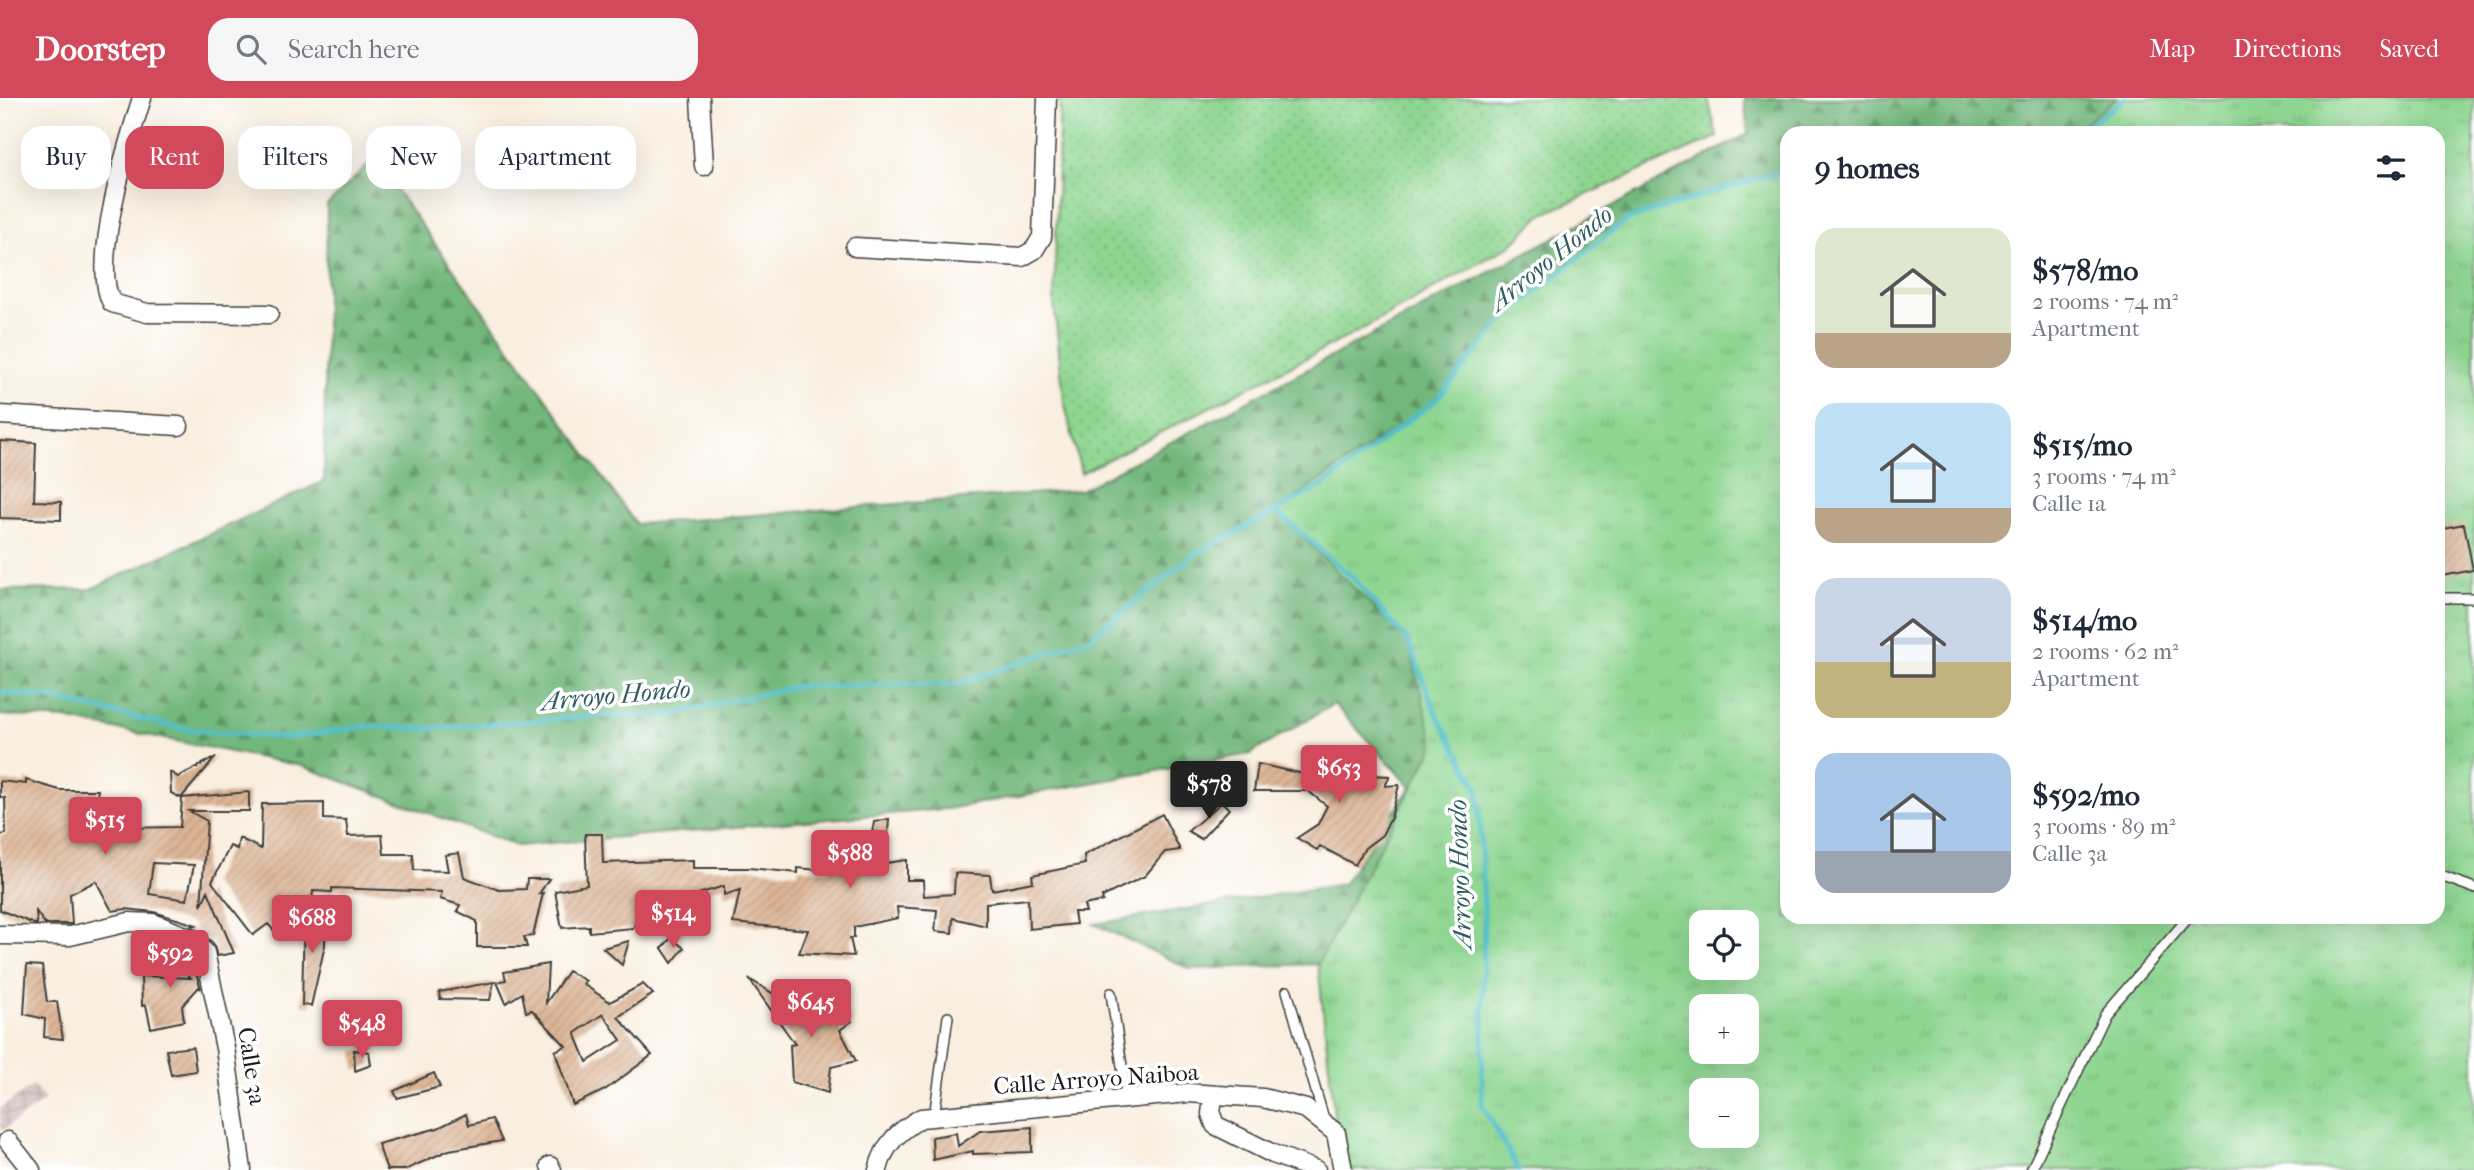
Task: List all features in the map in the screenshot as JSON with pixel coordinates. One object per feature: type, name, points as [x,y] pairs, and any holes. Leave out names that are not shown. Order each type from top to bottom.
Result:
[{"type":"street","points":[[142,98],[120,168],[104,273],[106,291],[112,303],[148,313],[269,314]]},
{"type":"street","points":[[700,98],[704,166]]},
{"type":"street","points":[[855,247],[1022,257],[1034,250],[1042,237],[1047,98]]},
{"type":"street","points":[[0,415],[179,426]]},
{"type":"street","name":"Calle 3a","points":[[0,935],[70,936],[129,922],[153,923],[188,937],[205,952],[225,1048],[242,1170]]},
{"type":"street","name":"Calle Arroyo Naiboa","points":[[878,1170],[882,1153],[899,1132],[921,1118],[1188,1093],[1263,1098],[1306,1109],[1331,1128]]},
{"type":"street","points":[[1213,1095],[1210,1114],[1215,1125],[1273,1154],[1316,1170]]},
{"type":"street","points":[[1331,1128],[1343,1170]]},
{"type":"street","points":[[8,1141],[31,1170]]},
{"type":"lane","points":[[2445,598],[2474,598]]},
{"type":"lane","points":[[2445,877],[2474,888]]},
{"type":"lane","points":[[2031,1170],[2105,1014],[2183,924]]},
{"type":"lane","points":[[1287,991],[1331,1128]]},
{"type":"lane","points":[[1111,993],[1127,1099]]},
{"type":"lane","points":[[934,1117],[948,1017]]},
{"type":"shaded area","points":[[33,1086],[45,1100],[3,1130],[0,1125],[0,1108]]},
{"type":"green space","points":[[1060,98],[1708,98],[1717,137],[1541,215],[1511,245],[1359,331],[1081,473],[1064,401],[1054,302]]},
{"type":"green space","points":[[1744,98],[2474,98],[2445,126],[1780,126],[1780,505],[1369,1170],[1318,964],[1190,969],[1094,924],[1343,884],[1411,787],[1334,704],[1250,754],[947,809],[517,846],[302,766],[65,719],[0,715],[0,590],[91,589],[324,481],[327,205],[343,189],[352,189],[352,181],[366,167],[366,189],[396,189],[636,524],[1081,490],[1748,134]]},
{"type":"green space","points":[[2117,98],[2474,98],[2474,1170],[1340,1170],[1318,964],[1434,746],[1408,641],[1276,511],[1437,399],[1516,307],[1628,219],[1767,175],[1780,175],[1780,924],[2445,924],[2445,126],[2082,126]]},
{"type":"building","points":[[0,441],[36,443],[34,501],[61,502],[61,520],[0,518]]},
{"type":"building","points":[[2464,524],[2473,570],[2445,576],[2445,528]]},
{"type":"building","points":[[1318,756],[1370,775],[1390,776],[1385,786],[1399,785],[1391,818],[1382,835],[1365,848],[1355,865],[1320,846],[1317,850],[1297,838],[1318,824],[1327,806],[1308,791],[1254,791],[1258,764],[1313,776]]},
{"type":"building","points":[[216,757],[181,798],[171,793],[170,772],[178,777]]},
{"type":"building","points":[[26,780],[59,790],[98,790],[97,797],[119,798],[118,828],[180,827],[182,798],[249,792],[249,811],[189,811],[207,821],[201,906],[208,891],[234,953],[217,956],[213,943],[192,926],[196,925],[154,912],[126,909],[112,911],[96,881],[70,894],[72,924],[45,924],[36,911],[37,924],[34,924],[0,910],[0,835],[6,834],[5,798],[0,797],[0,781],[26,784]],"holes":[[[153,863],[194,865],[187,900],[149,894]]]},
{"type":"building","points":[[1222,802],[1229,809],[1201,839],[1188,831]]},
{"type":"building","points":[[324,803],[324,819],[346,820],[348,836],[382,835],[384,854],[413,854],[414,870],[448,871],[445,855],[459,853],[464,877],[499,890],[526,889],[527,879],[549,879],[539,894],[543,893],[533,936],[524,937],[527,947],[477,947],[477,921],[457,911],[460,905],[440,899],[442,892],[332,888],[332,892],[313,891],[312,900],[276,933],[268,924],[253,935],[212,882],[230,846],[237,849],[239,838],[261,849],[262,804]]},
{"type":"building","points":[[1162,814],[1180,850],[1165,852],[1145,876],[1102,897],[1103,901],[1084,905],[1086,912],[1074,912],[1076,924],[1029,929],[1028,899],[986,903],[986,926],[953,918],[952,933],[935,931],[937,910],[897,907],[898,918],[854,927],[854,938],[850,938],[854,956],[799,953],[808,930],[733,923],[740,890],[724,895],[724,886],[698,894],[696,908],[676,905],[677,917],[638,916],[633,928],[589,932],[589,926],[562,928],[555,891],[587,885],[585,834],[602,834],[603,863],[693,860],[693,868],[749,868],[798,873],[798,868],[829,871],[832,847],[867,863],[874,822],[889,819],[886,863],[907,860],[907,880],[923,880],[924,896],[954,894],[955,873],[990,875],[992,890],[1033,882],[1032,875],[1085,864],[1084,855]]},
{"type":"building","points":[[304,914],[326,921],[325,945],[311,1006],[302,1005]]},
{"type":"building","points":[[671,938],[684,948],[672,963],[662,948]]},
{"type":"building","points":[[168,941],[182,947],[195,958],[192,960],[201,989],[199,987],[182,1006],[184,1021],[151,1028],[146,1005],[142,1006],[141,976],[191,978],[163,948]]},
{"type":"building","points":[[629,941],[622,965],[603,948]]},
{"type":"building","points":[[548,964],[546,1003],[568,971],[586,981],[583,984],[610,1002],[643,984],[653,994],[618,1017],[652,1055],[605,1090],[573,1105],[555,1051],[566,1046],[532,1010],[526,1012],[522,993],[506,1003],[497,982],[506,980],[504,972]],"holes":[[[603,1014],[621,1040],[587,1062],[575,1033]]]},
{"type":"building","points":[[27,965],[42,966],[47,1002],[57,1002],[63,1039],[44,1037],[45,1019],[24,1014]]},
{"type":"building","points":[[749,979],[787,1002],[797,995],[821,1017],[840,1006],[852,1021],[840,1030],[856,1061],[831,1067],[828,1093],[792,1082],[790,1045],[795,1044]]},
{"type":"building","points":[[494,982],[490,1000],[440,999],[439,992]]},
{"type":"building","points":[[193,1047],[196,1071],[171,1075],[166,1050]]},
{"type":"building","points":[[354,1050],[369,1052],[371,1065],[355,1071]]},
{"type":"building","points":[[434,1073],[440,1087],[397,1098],[394,1091]]},
{"type":"building","points":[[466,1114],[469,1125],[492,1119],[502,1141],[449,1150],[405,1170],[387,1170],[378,1144],[438,1128]]},
{"type":"building","points":[[1032,1127],[1032,1152],[973,1154],[973,1151],[933,1160],[932,1137],[956,1133],[958,1146],[980,1131]]},
{"type":"waterway","name":"Arroyo Hondo","points":[[2088,126],[2125,98]]},
{"type":"waterway","name":"Arroyo Hondo","points":[[0,692],[50,698],[185,729],[286,738],[370,726],[423,729],[595,716],[668,715],[799,686],[958,684],[1090,638],[1193,555],[1322,486],[1437,399],[1509,313],[1628,219],[1767,175],[1780,175]]},
{"type":"waterway","name":"Arroyo Hondo","points":[[1276,511],[1354,579],[1408,641],[1436,713],[1478,789],[1484,906],[1482,1105],[1519,1170]]}]
